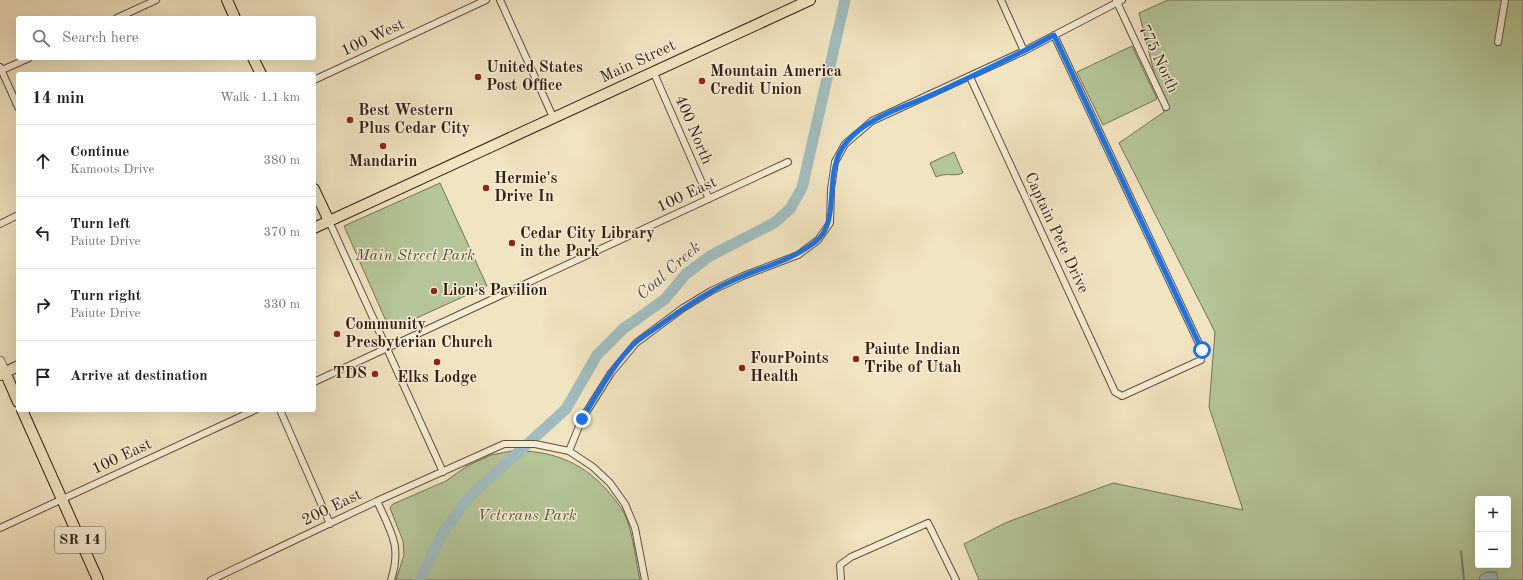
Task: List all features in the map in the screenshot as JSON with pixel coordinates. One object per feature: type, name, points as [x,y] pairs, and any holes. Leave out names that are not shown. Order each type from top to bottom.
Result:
[{"type":"main road","points":[[227,0],[235,16]]},
{"type":"main road","name":"Main Street","points":[[316,227],[810,0]]},
{"type":"main road","points":[[254,60],[260,72]]},
{"type":"main road","points":[[316,193],[329,221]]},
{"type":"main road","points":[[0,361],[2,374],[16,398]]},
{"type":"main road","points":[[2,374],[16,367]]},
{"type":"main road","name":"SR 14","points":[[23,412],[98,580]]},
{"type":"street","points":[[120,16],[156,0]]},
{"type":"street","name":"100 West","points":[[316,79],[486,0]]},
{"type":"street","points":[[500,0],[553,118]]},
{"type":"street","points":[[1001,0],[1024,51]]},
{"type":"street","points":[[1498,42],[1505,0]]},
{"type":"street","points":[[645,580],[635,528],[626,504],[610,483],[593,466],[569,452],[582,419],[611,373],[636,342],[711,290],[798,255],[818,240],[830,223],[831,189],[835,162],[845,144],[861,128],[872,121],[1024,51],[1119,1]]},
{"type":"street","name":"775 North","points":[[1119,1],[1166,107]]},
{"type":"street","name":"Captain Pete Drive","points":[[970,77],[1115,392],[1122,396],[1201,360],[1202,350],[1054,35]]},
{"type":"street","points":[[16,103],[1,70],[24,60]]},
{"type":"street","name":"400 North","points":[[653,71],[709,199]]},
{"type":"street","name":"100 East","points":[[316,381],[788,162]]},
{"type":"street","points":[[0,224],[16,216]]},
{"type":"street","points":[[329,221],[443,472]]},
{"type":"street","name":"100 East","points":[[0,528],[251,412]]},
{"type":"street","points":[[281,412],[330,524]]},
{"type":"street","name":"200 East","points":[[211,580],[378,501],[504,444],[535,444],[554,447],[569,452]]},
{"type":"street","points":[[378,501],[396,544],[396,564],[391,580]]},
{"type":"street","points":[[841,580],[840,565],[851,556],[928,523],[956,580]]},
{"type":"green space","points":[[1168,0],[1523,0],[1523,580],[979,580],[964,544],[1005,523],[1113,483],[1243,510],[1209,407],[1215,332],[1119,143],[1164,112],[1139,13]]},
{"type":"green space","points":[[1132,46],[1157,99],[1103,125],[1077,72]]},
{"type":"green space","points":[[954,152],[963,173],[936,177],[930,163]]},
{"type":"green space","name":"Main Street Park","points":[[440,183],[487,286],[390,330],[344,226]]},
{"type":"green space","name":"Veterans Park","points":[[512,451],[526,451],[552,455],[564,459],[587,472],[607,490],[618,503],[629,525],[640,580],[396,580],[404,555],[403,541],[390,508],[393,504],[446,481],[467,466],[491,455]]},
{"type":"water","points":[[1487,572],[1496,572],[1498,580],[1479,580],[1480,576]]},
{"type":"waterway","name":"Coal Creek","points":[[420,580],[442,534],[468,498],[566,409],[597,355],[623,329],[665,299],[686,274],[710,256],[774,223],[790,209],[802,188],[845,0]]},
{"type":"waterway","points":[[1461,551],[1464,580]]},
{"type":"place","name":"United States Post Office","points":[[478,77]]},
{"type":"place","name":"Mountain America Credit Union","points":[[702,81]]},
{"type":"place","name":"Best Western Plus Cedar City","points":[[350,120]]},
{"type":"place","name":"Mandarin","points":[[383,146]]},
{"type":"place","name":"Hermie's Drive In","points":[[486,188]]},
{"type":"place","name":"Cedar City Library in the Park","points":[[512,243]]},
{"type":"place","name":"Lion's Pavilion","points":[[434,291]]},
{"type":"place","name":"Community Presbyterian Church","points":[[337,334]]},
{"type":"place","name":"Paiute Indian Tribe of Utah","points":[[856,359]]},
{"type":"place","name":"Elks Lodge","points":[[437,362]]},
{"type":"place","name":"FourPoints Health","points":[[742,368]]},
{"type":"place","name":"TDS","points":[[375,374]]},
{"type":"route","points":[[582,419],[611,373],[636,342],[711,290],[798,255],[818,240],[830,223],[831,189],[835,162],[845,144],[861,128],[872,121],[938,92],[1054,35],[1202,350]]}]
